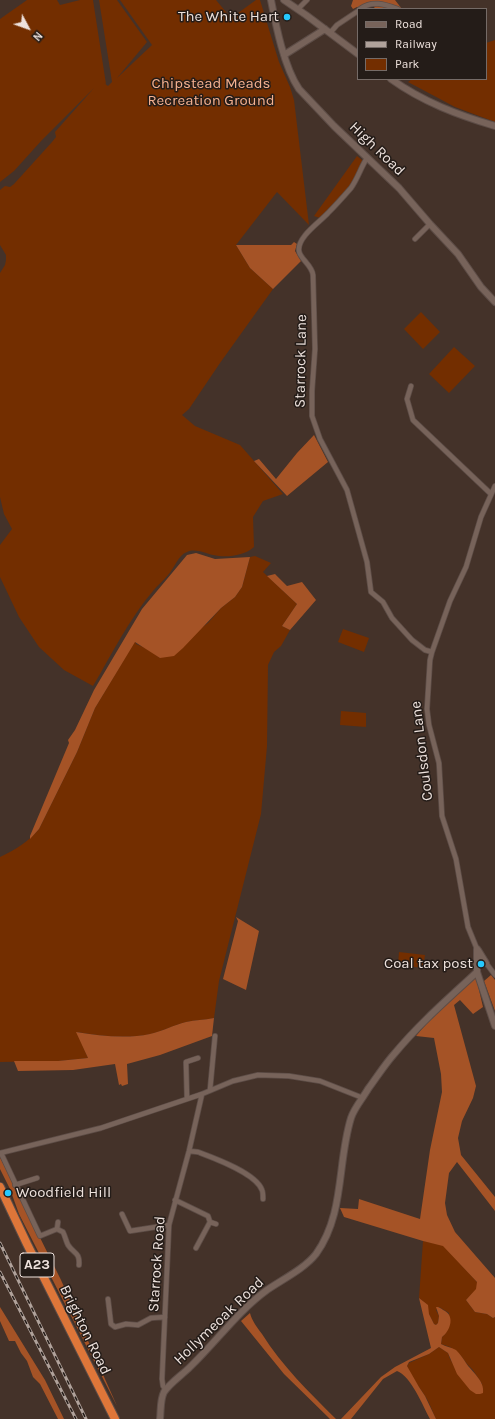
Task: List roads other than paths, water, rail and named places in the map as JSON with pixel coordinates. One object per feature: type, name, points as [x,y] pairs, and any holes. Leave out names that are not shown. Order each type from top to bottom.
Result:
[{"type":"highway","name":"Brighton Road","points":[[0,1188],[25,1241],[115,1419]]},
{"type":"street","name":"High Road","points":[[271,0],[284,55],[292,78],[298,89],[399,188],[458,254],[480,287],[495,302]]},
{"type":"street","points":[[284,0],[357,53]]},
{"type":"street","points":[[298,9],[307,0]]},
{"type":"street","points":[[361,8],[368,3],[377,2],[395,8]]},
{"type":"street","points":[[330,33],[337,25],[357,12]]},
{"type":"street","points":[[284,55],[324,29]]},
{"type":"street","points":[[393,80],[430,102],[462,116],[495,126]]},
{"type":"street","name":"Starrock Lane","points":[[367,158],[358,178],[329,213],[304,236],[299,249],[300,254],[311,268],[313,275],[315,349],[312,416],[320,439],[348,490],[367,562],[371,592],[383,602],[392,618],[412,640],[425,650],[432,652]]},
{"type":"street","points":[[415,239],[430,224]]},
{"type":"street","points":[[411,386],[407,399],[413,420],[491,494]]},
{"type":"street","name":"Coulsdon Lane","points":[[486,963],[477,949],[468,927],[456,859],[442,816],[439,763],[429,725],[427,708],[430,660],[432,652],[450,601],[471,553],[478,523],[495,486]]},
{"type":"street","name":"Coulsdon Lane","points":[[477,949],[477,972],[495,1026]]},
{"type":"street","points":[[486,963],[495,975]]},
{"type":"street","name":"Hollymeoak Road","points":[[166,1390],[266,1291],[307,1263],[316,1254],[328,1234],[337,1206],[344,1144],[352,1116],[395,1052],[429,1016],[477,972]]},
{"type":"street","points":[[210,1090],[215,1036]]},
{"type":"street","points":[[187,1099],[186,1062],[198,1058]]},
{"type":"street","points":[[79,1265],[79,1258],[75,1251],[67,1244],[63,1232],[57,1229],[40,1236],[0,1153],[101,1128],[233,1082],[258,1075],[289,1076],[320,1081],[363,1098]]},
{"type":"street","name":"Starrock Road","points":[[166,1390],[163,1386],[162,1379],[169,1224],[189,1151],[202,1094]]},
{"type":"street","points":[[189,1151],[198,1152],[249,1175],[257,1182],[262,1190],[263,1199]]},
{"type":"street","points":[[15,1185],[37,1178]]},
{"type":"street","points":[[175,1200],[208,1216],[210,1222],[196,1248]]},
{"type":"street","points":[[122,1214],[130,1231],[169,1224]]},
{"type":"street","points":[[57,1229],[58,1222]]},
{"type":"street","points":[[210,1222],[216,1224]]},
{"type":"street","points":[[108,1299],[111,1324],[115,1327],[126,1324],[138,1325],[151,1318],[165,1317]]},
{"type":"street","points":[[160,1419],[161,1403],[166,1390]]},
{"type":"railway","points":[[0,1243],[86,1419]]},
{"type":"railway","points":[[0,1272],[76,1419]]},
{"type":"place","name":"The White Hart","points":[[287,17]]},
{"type":"place","name":"Coal tax post","points":[[481,964]]},
{"type":"place","name":"Woodfield Hill","points":[[8,1193]]},
{"type":"park label","name":"Chipstead Meads Recreation Ground","points":[[211,92]]}]
